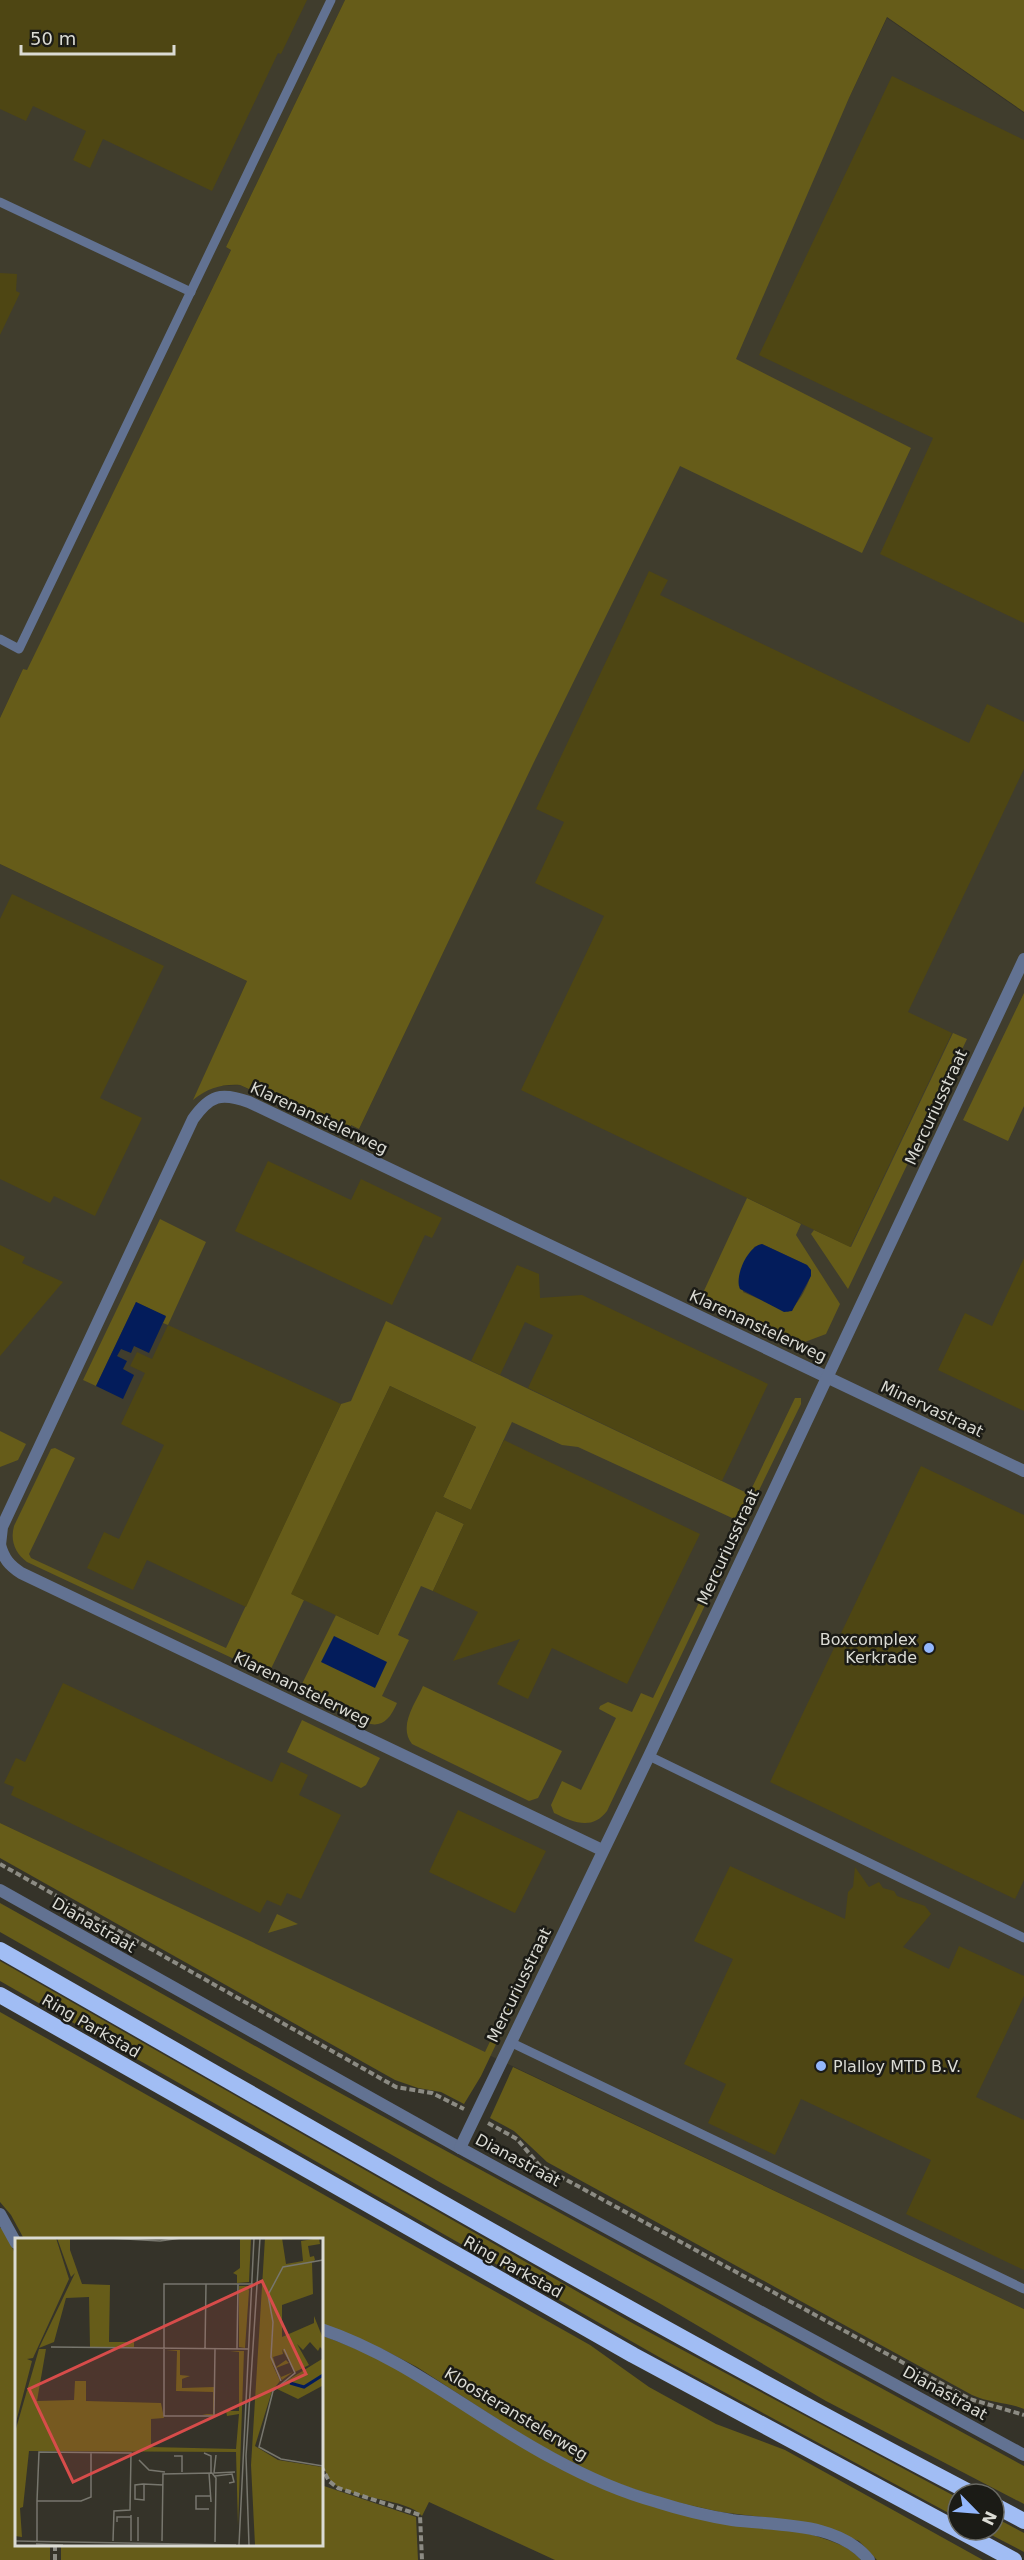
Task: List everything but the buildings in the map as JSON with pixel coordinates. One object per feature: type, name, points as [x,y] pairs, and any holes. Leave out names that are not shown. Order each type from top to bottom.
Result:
[{"type":"highway","name":"Ring Parkstad","points":[[0,1950],[347,2147],[434,2200],[841,2426],[950,2482]]},
{"type":"highway","name":"Ring Parkstad","points":[[0,1995],[633,2355],[1014,2560]]},
{"type":"highway","points":[[1006,2511],[1024,2520]]},
{"type":"street","name":"Mercuriusstraat","points":[[460,2148],[648,1756],[1024,959]]},
{"type":"street","name":"Klarenanstelerweg","points":[[602,1850],[21,1572],[10,1566],[3,1557],[0,1545],[2,1527],[193,1119],[203,1105],[225,1096],[249,1102],[826,1377]]},
{"type":"street","name":"Minervastraat","points":[[826,1377],[1024,1471]]},
{"type":"street","name":"Dianastraat","points":[[0,1890],[460,2148],[1024,2455]]},
{"type":"street","points":[[0,2214],[15,2241]]},
{"type":"street","name":"Kloosteranstelerweg","points":[[322,2330],[374,2351],[418,2373],[550,2457],[608,2485],[693,2513],[820,2532],[846,2541],[869,2560]]},
{"type":"lane","points":[[0,639],[19,649],[331,0]]},
{"type":"lane","points":[[0,202],[191,292]]},
{"type":"lane","points":[[648,1756],[1024,1938]]},
{"type":"lane","points":[[510,2042],[1024,2289]]},
{"type":"path","name":"Dianastraat","points":[[0,1864],[396,2087],[432,2093],[476,2116],[517,2139],[539,2165],[969,2399],[1024,2415]]},
{"type":"path","points":[[322,2468],[325,2476],[338,2488],[420,2515],[422,2560]]},
{"type":"shaded area","points":[[0,0],[345,0],[226,247],[231,250],[27,671],[23,669],[0,718]]},
{"type":"shaded area","points":[[345,0],[1024,0],[1024,112],[887,17],[849,98],[736,359],[911,448],[862,553],[680,466],[533,764],[359,1129],[351,1125],[349,1134],[240,1085],[215,1088],[193,1100],[247,981],[0,864],[0,718],[23,669],[27,670],[231,250],[226,247]]},
{"type":"shaded area","points":[[887,18],[1024,113],[1024,2309],[0,1823],[0,864],[247,981],[194,1099],[208,1089],[240,1085],[343,1133],[351,1125],[359,1129]]},
{"type":"shaded area","points":[[1024,993],[1024,1106],[1008,1141],[963,1120]]},
{"type":"shaded area","points":[[953,1033],[967,1039],[848,1289],[811,1234],[814,1230],[851,1247]]},
{"type":"shaded area","points":[[747,1198],[801,1224],[796,1235],[840,1304],[826,1334],[802,1343],[702,1295]],"holes":[[[762,1244],[807,1265],[811,1270],[806,1287],[800,1299],[788,1312],[743,1292],[754,1247]]]},
{"type":"shaded area","points":[[160,1219],[206,1242],[168,1325],[163,1323],[166,1317],[136,1302],[96,1386],[83,1380]]},
{"type":"shaded area","points":[[762,1244],[807,1265],[811,1270],[811,1276],[792,1311],[784,1312],[740,1289],[739,1277],[744,1262],[752,1250]]},
{"type":"shaded area","points":[[136,1302],[166,1316],[149,1353],[134,1346],[131,1353],[121,1349],[117,1356],[127,1361],[123,1369],[134,1375],[123,1399],[96,1386]]},
{"type":"shaded area","points":[[386,1321],[749,1494],[795,1398],[801,1398],[801,1404],[743,1523],[578,1447],[562,1445],[512,1422],[471,1510],[443,1497],[476,1427],[390,1386],[292,1594],[304,1600],[268,1675],[27,1562],[19,1555],[13,1542],[14,1526],[51,1449],[55,1448],[75,1458],[29,1554],[31,1558],[226,1648],[341,1404],[351,1401]]},
{"type":"shaded area","points":[[0,1431],[26,1444],[18,1460],[0,1467]]},
{"type":"shaded area","points":[[436,1511],[464,1524],[433,1591],[421,1586],[398,1635],[409,1640],[382,1696],[397,1703],[390,1716],[378,1724],[361,1722],[299,1690],[336,1615],[378,1635]]},
{"type":"shaded area","points":[[733,1532],[737,1538],[607,1811],[589,1823],[575,1822],[554,1813],[551,1805],[562,1781],[581,1790],[616,1718],[599,1709],[600,1706],[608,1702],[632,1712],[641,1693],[653,1698]]},
{"type":"shaded area","points":[[334,1636],[387,1662],[375,1688],[321,1662]]},
{"type":"shaded area","points":[[423,1686],[562,1751],[538,1798],[529,1801],[412,1744],[408,1737],[407,1722]]},
{"type":"shaded area","points":[[302,1720],[380,1758],[366,1785],[361,1788],[287,1752]]},
{"type":"shaded area","points":[[0,1823],[485,2052],[524,1970],[527,1979],[481,2076],[464,2104],[441,2092],[418,2088],[395,2080],[0,1858]]},
{"type":"shaded area","points":[[0,1903],[307,2075],[1024,2466],[1024,2504],[1006,2495],[1006,2482],[982,2482],[826,2401],[659,2303],[443,2184],[0,1932]]},
{"type":"shaded area","points":[[277,1914],[298,1924],[268,1933]]},
{"type":"shaded area","points":[[0,1961],[634,2324],[946,2492],[946,2512],[659,2357],[0,1981]]},
{"type":"shaded area","points":[[0,2012],[590,2345],[649,2387],[716,2424],[785,2450],[946,2539],[946,2542],[951,2542],[983,2560],[877,2560],[859,2541],[824,2528],[780,2519],[720,2512],[663,2499],[599,2477],[528,2439],[417,2367],[382,2349],[322,2325],[322,2238],[23,2238],[11,2215],[0,2202]]},
{"type":"shaded area","points":[[513,2067],[1024,2309],[1024,2409],[972,2395],[547,2162],[514,2131],[490,2118]]},
{"type":"shaded area","points":[[3,2227],[15,2254],[15,2545],[50,2545],[50,2560],[0,2560],[0,2228]]},
{"type":"shaded area","points":[[322,2335],[374,2356],[587,2480],[813,2535],[845,2547],[861,2560],[555,2560],[429,2502],[422,2516],[405,2506],[354,2493],[332,2482],[322,2466]]},
{"type":"shaded area","points":[[322,2485],[416,2517],[418,2560],[61,2560],[61,2545],[322,2545]]},
{"type":"shaded area","points":[[1006,2523],[1024,2533],[1024,2552],[1005,2542]]},
{"type":"place","name":"Boxcomplex Kerkrade","points":[[929,1648]]},
{"type":"place","name":"Plalloy MTD B.V.","points":[[821,2066]]}]
